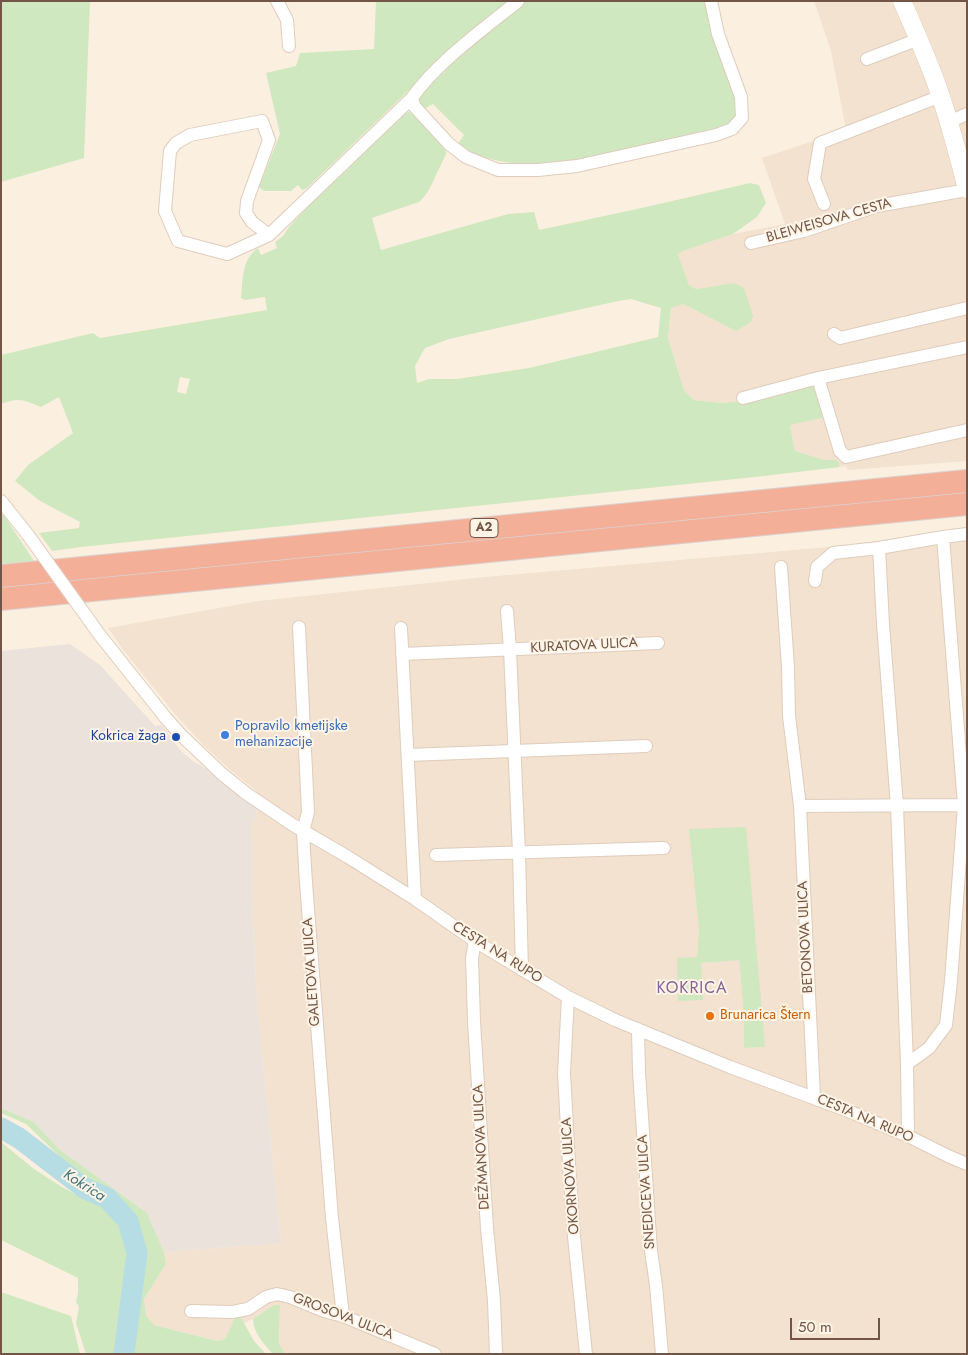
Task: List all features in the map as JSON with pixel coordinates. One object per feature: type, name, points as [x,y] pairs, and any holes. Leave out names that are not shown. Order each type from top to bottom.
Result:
[{"type":"highway","name":"A2","points":[[1,576],[967,481]]},
{"type":"highway","name":"A2","points":[[1,599],[967,504]]},
{"type":"main road","name":"BLEIWEISOVA CESTA","points":[[902,1],[941,96],[967,190]]},
{"type":"street","points":[[277,1],[286,20],[289,46]]},
{"type":"street","points":[[269,235],[252,222],[246,213],[247,201],[268,140],[262,120],[190,134],[176,142],[170,151],[164,212],[178,241],[228,254],[269,235],[412,98],[420,87],[447,60],[518,1]]},
{"type":"street","points":[[412,98],[414,106],[449,144],[466,157],[498,170],[538,170],[577,166],[716,135],[732,129],[742,118],[742,111],[741,97],[718,34],[711,1]]},
{"type":"street","points":[[867,59],[919,39]]},
{"type":"street","name":"BLEIWEISOVA CESTA","points":[[824,204],[814,179],[820,143],[941,96]]},
{"type":"street","points":[[949,122],[967,114]]},
{"type":"street","name":"BLEIWEISOVA CESTA","points":[[751,243],[804,231],[877,206],[967,190]]},
{"type":"street","points":[[834,334],[840,338],[967,308]]},
{"type":"street","points":[[743,398],[818,378],[967,347]]},
{"type":"street","points":[[818,378],[840,451],[846,457],[967,430]]},
{"type":"street","name":"CESTA NA RUPO","points":[[1,501],[28,535],[99,634],[152,702],[180,734],[222,774],[247,794],[303,832],[348,858],[475,941],[568,998],[730,1067],[814,1097],[908,1136],[967,1164]]},
{"type":"street","points":[[815,581],[817,567],[833,553],[879,548],[967,534]]},
{"type":"street","points":[[907,1064],[929,1048],[946,1025],[965,805],[943,537]]},
{"type":"street","points":[[879,548],[883,624],[898,806],[908,1136]]},
{"type":"street","name":"BETONOVA ULICA","points":[[781,567],[788,668],[789,716],[800,806],[814,1097]]},
{"type":"street","name":"KURATOVA ULICA","points":[[507,611],[519,853],[522,970]]},
{"type":"street","name":"GALETOVA ULICA","points":[[299,627],[308,812],[303,832],[330,1198],[343,1316]]},
{"type":"street","points":[[401,628],[415,900]]},
{"type":"street","name":"KURATOVA ULICA","points":[[402,654],[658,642]]},
{"type":"street","points":[[408,756],[646,746]]},
{"type":"street","points":[[800,806],[965,805]]},
{"type":"street","points":[[436,855],[664,848]]},
{"type":"street","name":"DEŽMANOVA ULICA","points":[[475,941],[472,958],[474,1022],[486,1228],[494,1301],[496,1354]]},
{"type":"street","name":"OKORNOVA ULICA","points":[[568,998],[564,1073],[574,1237],[586,1354]]},
{"type":"street","name":"SNEDICEVA ULICA","points":[[638,1029],[639,1072],[651,1251],[662,1354]]},
{"type":"street","name":"GROSOVA ULICA","points":[[191,1311],[232,1312],[248,1309],[266,1296],[277,1294],[290,1296],[436,1354]]},
{"type":"shaded area","points":[[814,1],[967,1],[967,461],[848,470],[845,466],[840,467],[838,460],[825,460],[795,451],[790,425],[749,400],[722,403],[694,400],[684,390],[668,338],[671,307],[683,304],[736,331],[734,283],[696,289],[689,285],[678,254],[733,234],[785,224],[762,158],[846,130],[831,51]]},
{"type":"shaded area","points":[[967,528],[967,1354],[285,1354],[279,1343],[280,1305],[274,1305],[244,1323],[240,1316],[236,1318],[225,1339],[217,1341],[154,1325],[146,1315],[144,1299],[166,1264],[164,1252],[281,1243],[257,1003],[252,904],[251,827],[258,809],[256,791],[203,745],[174,713],[108,628],[258,601],[485,577],[840,546]],"holes":[[[699,928],[757,957],[764,1047],[744,1048],[739,959],[701,963],[677,959],[697,958]]]},
{"type":"shaded area","points":[[70,644],[100,665],[155,726],[162,725],[180,750],[258,809],[251,827],[252,904],[257,1003],[281,1243],[164,1252],[147,1213],[59,1149],[34,1122],[1,1108],[1,651]]},
{"type":"green space","points":[[1,1],[90,1],[84,158],[1,182]]},
{"type":"green space","points":[[376,1],[510,1],[425,75],[307,188],[302,190],[298,185],[291,191],[264,191],[259,187],[280,134],[266,73],[296,66],[300,53],[374,49]]},
{"type":"green space","points":[[525,1],[709,1],[738,98],[739,118],[731,125],[707,131],[590,157],[545,164],[522,164],[500,161],[478,155],[457,145],[464,135],[433,104],[424,109],[418,99],[423,91],[463,52]]},
{"type":"green space","points":[[409,112],[426,125],[442,142],[446,153],[431,186],[419,202],[372,218],[381,250],[508,214],[534,212],[539,230],[750,183],[759,185],[766,203],[757,217],[733,234],[678,254],[689,285],[696,289],[734,283],[744,288],[753,316],[751,322],[736,331],[683,304],[671,308],[668,338],[684,390],[694,400],[722,403],[749,400],[816,382],[826,417],[790,425],[795,451],[825,460],[838,460],[840,467],[52,551],[39,533],[79,528],[80,522],[40,501],[15,481],[28,465],[73,433],[59,397],[41,407],[21,400],[1,404],[1,355],[93,333],[100,338],[267,310],[265,297],[245,300],[241,298],[244,271],[248,258],[258,248],[261,255],[277,248],[275,242],[283,236],[318,195],[401,113]],"holes":[[[631,299],[661,308],[658,337],[529,368],[457,379],[429,379],[417,383],[415,366],[425,348],[449,339]],[[180,377],[190,379],[186,394],[177,392]]]},
{"type":"green space","points":[[1,513],[5,517],[34,561],[1,564]]},
{"type":"green space","points":[[746,827],[765,1047],[744,1048],[739,960],[701,963],[703,1000],[678,1001],[677,958],[697,957],[699,928],[689,829]]},
{"type":"green space","points":[[1,1108],[34,1122],[59,1149],[147,1213],[164,1252],[166,1264],[144,1299],[146,1315],[154,1325],[217,1341],[225,1339],[235,1318],[240,1316],[254,1341],[266,1354],[128,1354],[133,1330],[142,1248],[136,1219],[105,1189],[77,1173],[26,1124],[1,1113]]},
{"type":"green space","points":[[1,1142],[34,1169],[62,1187],[86,1200],[104,1206],[126,1234],[132,1258],[131,1272],[126,1315],[117,1354],[86,1354],[76,1323],[79,1307],[76,1302],[78,1278],[1,1240]]},
{"type":"green space","points":[[1,1292],[71,1316],[80,1354],[1,1354]]},
{"type":"green space","points":[[274,1305],[280,1305],[279,1343],[285,1354],[273,1354],[260,1338],[253,1324],[253,1319]]},
{"type":"waterway","name":"Kokrica","points":[[1,1128],[19,1138],[84,1188],[107,1198],[128,1221],[137,1253],[124,1354]]},
{"type":"place","name":"Popravilo kmetijske mehanizacije","points":[[225,735]]},
{"type":"place","name":"Kokrica žaga","points":[[176,737]]},
{"type":"place","name":"Brunarica Štern","points":[[710,1016]]},
{"type":"district","name":"KOKRICA","points":[[692,989]]}]
